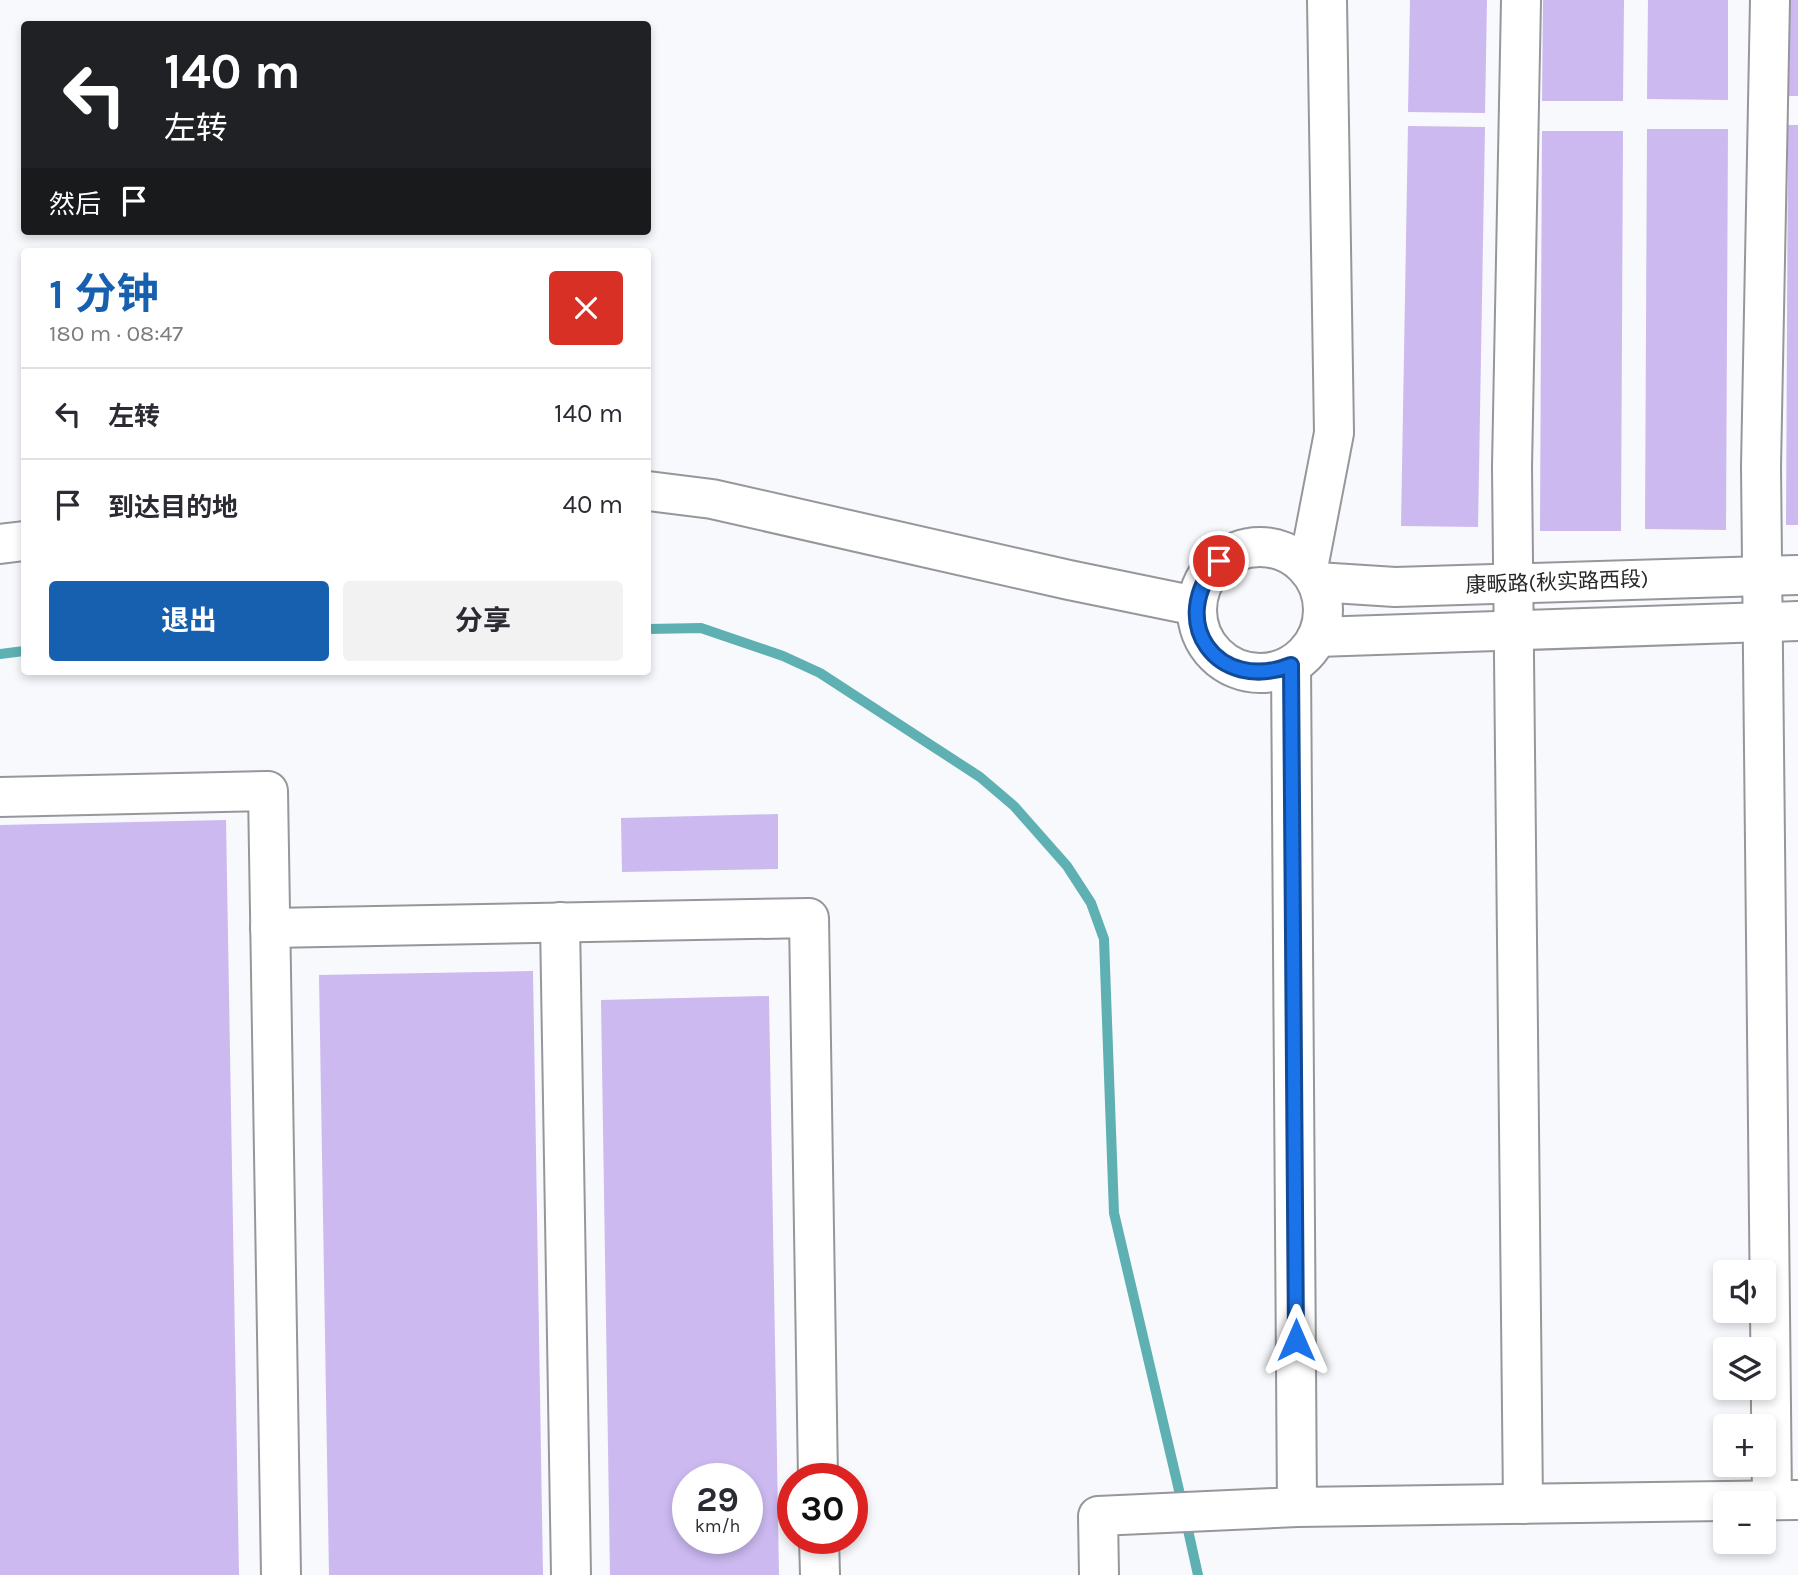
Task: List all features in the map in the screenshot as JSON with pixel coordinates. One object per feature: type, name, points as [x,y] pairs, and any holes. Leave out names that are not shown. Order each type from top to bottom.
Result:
[{"type":"street","points":[[1312,575],[1334,433],[1327,0]]},
{"type":"street","points":[[1521,0],[1512,467],[1523,1504]]},
{"type":"street","points":[[1099,1575],[1098,1516],[1297,1507],[1785,1500],[1780,576],[1761,453],[1770,0]]},
{"type":"street","points":[[651,491],[712,499],[1196,606]]},
{"type":"street","points":[[0,544],[21,541]]},
{"type":"street","points":[[1263,546],[1294,556],[1312,575],[1322,598],[1323,618],[1317,637],[1307,653],[1291,665],[1273,672],[1253,673],[1234,668],[1218,658],[1205,643],[1198,625],[1196,606],[1200,587],[1219,561],[1232,553],[1263,546]]},
{"type":"street","name":"康畈路(秋实路西段)","points":[[1312,575],[1395,587],[1780,576]]},
{"type":"street","points":[[1317,637],[1780,622]]},
{"type":"street","points":[[1291,665],[1297,1507]]},
{"type":"street","points":[[0,797],[268,792],[281,1575]]},
{"type":"street","points":[[270,928],[809,918],[818,1463]]},
{"type":"street","points":[[560,922],[571,1575]]},
{"type":"street","points":[[819,1554],[820,1575]]},
{"type":"building","points":[[1410,0],[1487,0],[1485,113],[1408,112]]},
{"type":"building","points":[[1543,0],[1624,0],[1623,101],[1542,101]]},
{"type":"building","points":[[1648,0],[1728,0],[1728,100],[1647,99]]},
{"type":"building","points":[[1788,0],[1798,0],[1798,96],[1788,96]]},
{"type":"building","points":[[1788,125],[1798,125],[1798,525],[1786,525]]},
{"type":"building","points":[[1408,126],[1485,127],[1478,527],[1401,526]]},
{"type":"building","points":[[1647,129],[1728,129],[1726,530],[1645,529]]},
{"type":"building","points":[[1542,131],[1623,131],[1621,531],[1540,531]]},
{"type":"building","points":[[778,814],[778,869],[622,872],[621,818]]},
{"type":"building","points":[[226,820],[239,1575],[0,1575],[0,825]]},
{"type":"building","points":[[533,971],[543,1575],[329,1575],[319,975]]},
{"type":"building","points":[[769,996],[779,1575],[610,1575],[601,1000]]},
{"type":"waterway","points":[[651,629],[701,628],[783,656],[820,673],[980,777],[1014,806],[1067,866],[1091,903],[1104,939],[1114,1213],[1182,1503]]},
{"type":"waterway","points":[[0,654],[21,651]]},
{"type":"waterway","points":[[1186,1521],[1198,1575]]},
{"type":"route","points":[[1219,561],[1200,587],[1196,606],[1198,625],[1205,643],[1218,658],[1234,668],[1253,673],[1273,672],[1291,665],[1296,1340]]}]
